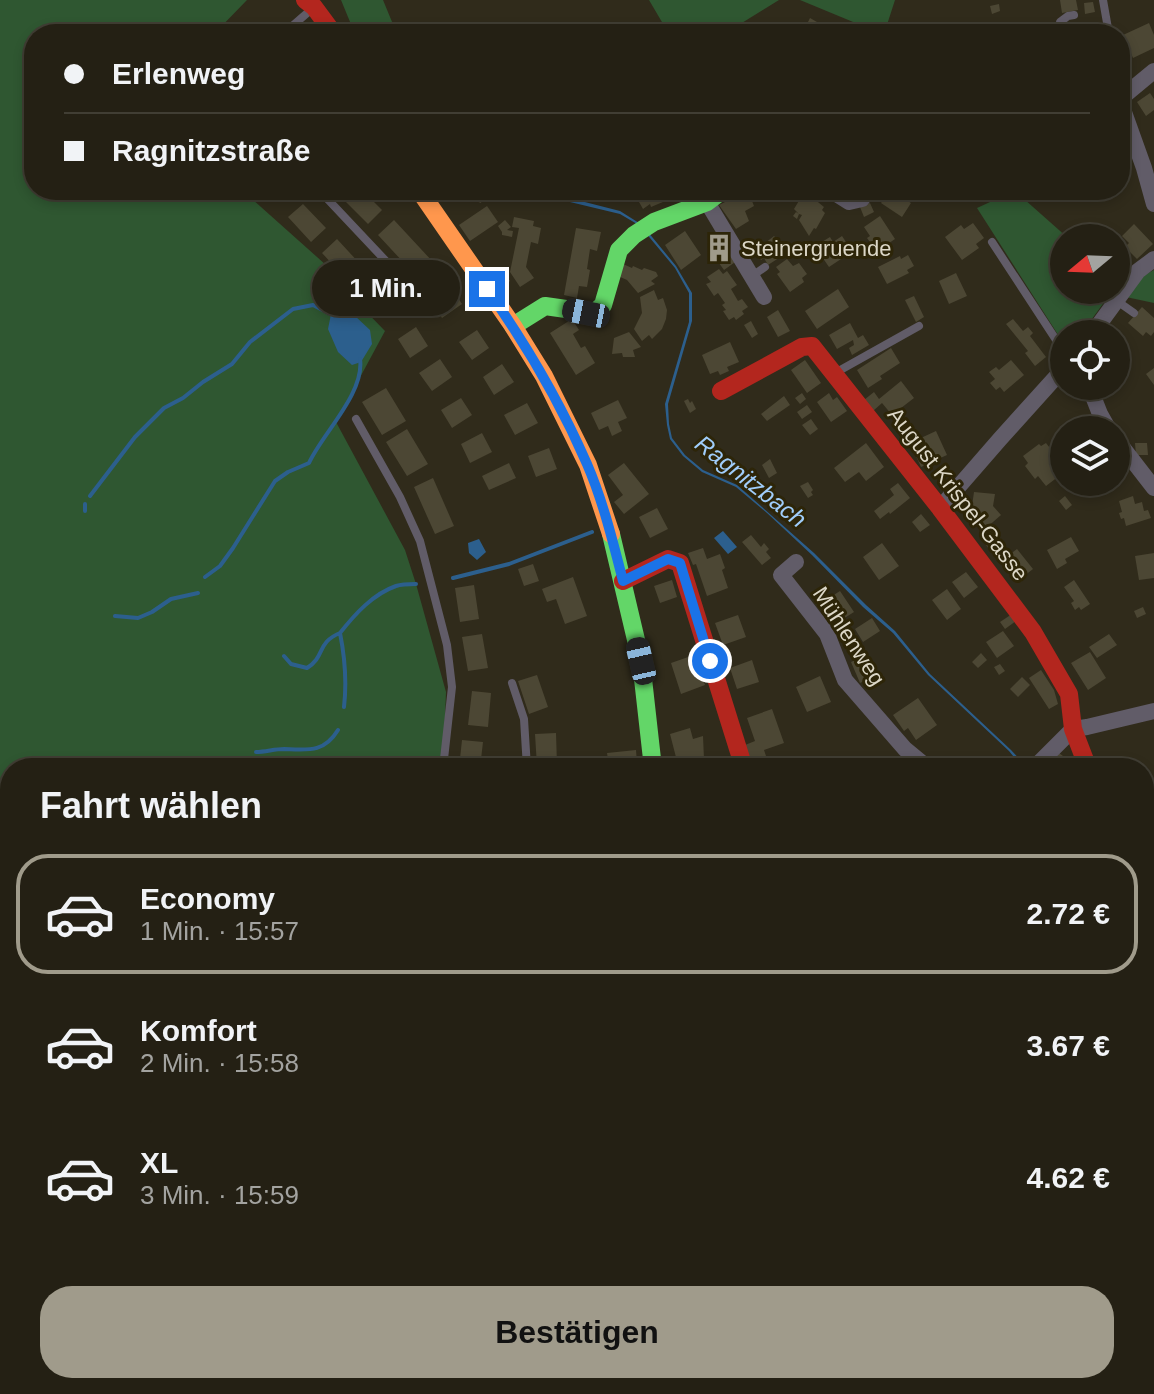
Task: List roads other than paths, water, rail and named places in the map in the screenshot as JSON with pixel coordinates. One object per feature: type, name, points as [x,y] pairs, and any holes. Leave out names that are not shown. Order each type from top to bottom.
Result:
[{"type":"street","points":[[310,3],[326,24]]},
{"type":"street","points":[[1130,91],[1154,71]]},
{"type":"street","points":[[1130,128],[1154,204]]},
{"type":"street","points":[[426,200],[544,376],[588,465],[612,537],[641,661],[652,758]]},
{"type":"street","points":[[513,326],[545,306],[586,313],[597,311],[603,305],[619,250],[654,222],[697,200]]},
{"type":"street","points":[[700,200],[758,272],[764,297]]},
{"type":"street","points":[[1130,282],[1154,259]]},
{"type":"street","name":"August Krispel-Gasse","points":[[721,391],[808,345],[812,346],[940,508],[1036,637],[1069,694],[1073,729],[1084,758]]},
{"type":"street","points":[[940,508],[1050,384]]},
{"type":"street","points":[[1130,457],[1154,488]]},
{"type":"street","points":[[623,581],[668,559],[680,563],[741,758]]},
{"type":"street","name":"Mühlenweg","points":[[796,562],[781,575],[827,634],[845,680],[916,758]]},
{"type":"street","points":[[1045,758],[1073,729],[1154,711]]},
{"type":"lane","points":[[1103,0],[1107,24]]},
{"type":"lane","points":[[292,24],[310,3]]},
{"type":"lane","points":[[1060,24],[1068,16],[1074,15]]},
{"type":"lane","points":[[328,200],[417,294]]},
{"type":"lane","points":[[992,242],[1050,331]]},
{"type":"lane","points":[[1122,304],[1134,313]]},
{"type":"lane","points":[[834,374],[919,326]]},
{"type":"lane","points":[[356,419],[400,497],[420,541],[447,645],[452,687],[444,758]]},
{"type":"lane","points":[[512,683],[524,719],[526,758]]},
{"type":"water","name":"Ragnitzbach","points":[[562,200],[577,200],[620,211],[639,223],[676,266],[692,293],[692,321],[668,404],[672,438],[685,455],[703,470],[737,485],[814,553],[895,631],[930,674],[1019,758],[1015,758],[928,675],[893,633],[767,513],[736,487],[702,472],[683,456],[670,439],[665,404],[689,322],[689,293],[675,268],[645,232],[620,214]]},
{"type":"water","points":[[342,308],[370,330],[372,344],[361,362],[352,365],[338,352],[328,329],[331,314]]},
{"type":"water","points":[[723,531],[737,547],[728,554],[714,538]]},
{"type":"water","points":[[479,539],[486,552],[477,560],[469,553],[468,543]]},
{"type":"waterway","points":[[90,496],[135,437],[164,408],[232,364],[250,342],[293,309],[313,305],[336,317]]},
{"type":"waterway","points":[[205,577],[220,566],[275,481],[309,463],[356,386],[360,359]]},
{"type":"waterway","points":[[85,504],[85,511]]},
{"type":"waterway","points":[[453,578],[509,564],[592,532]]},
{"type":"waterway","points":[[344,707],[345,670],[340,633],[372,599],[398,585],[416,584]]},
{"type":"waterway","points":[[115,616],[138,618],[171,599],[198,593]]},
{"type":"waterway","points":[[284,656],[291,664],[307,668],[317,659],[327,641],[340,633]]},
{"type":"waterway","points":[[256,752],[315,748],[327,743],[338,730]]},
{"type":"place","name":"Steinergruende","points":[[719,248]]}]
